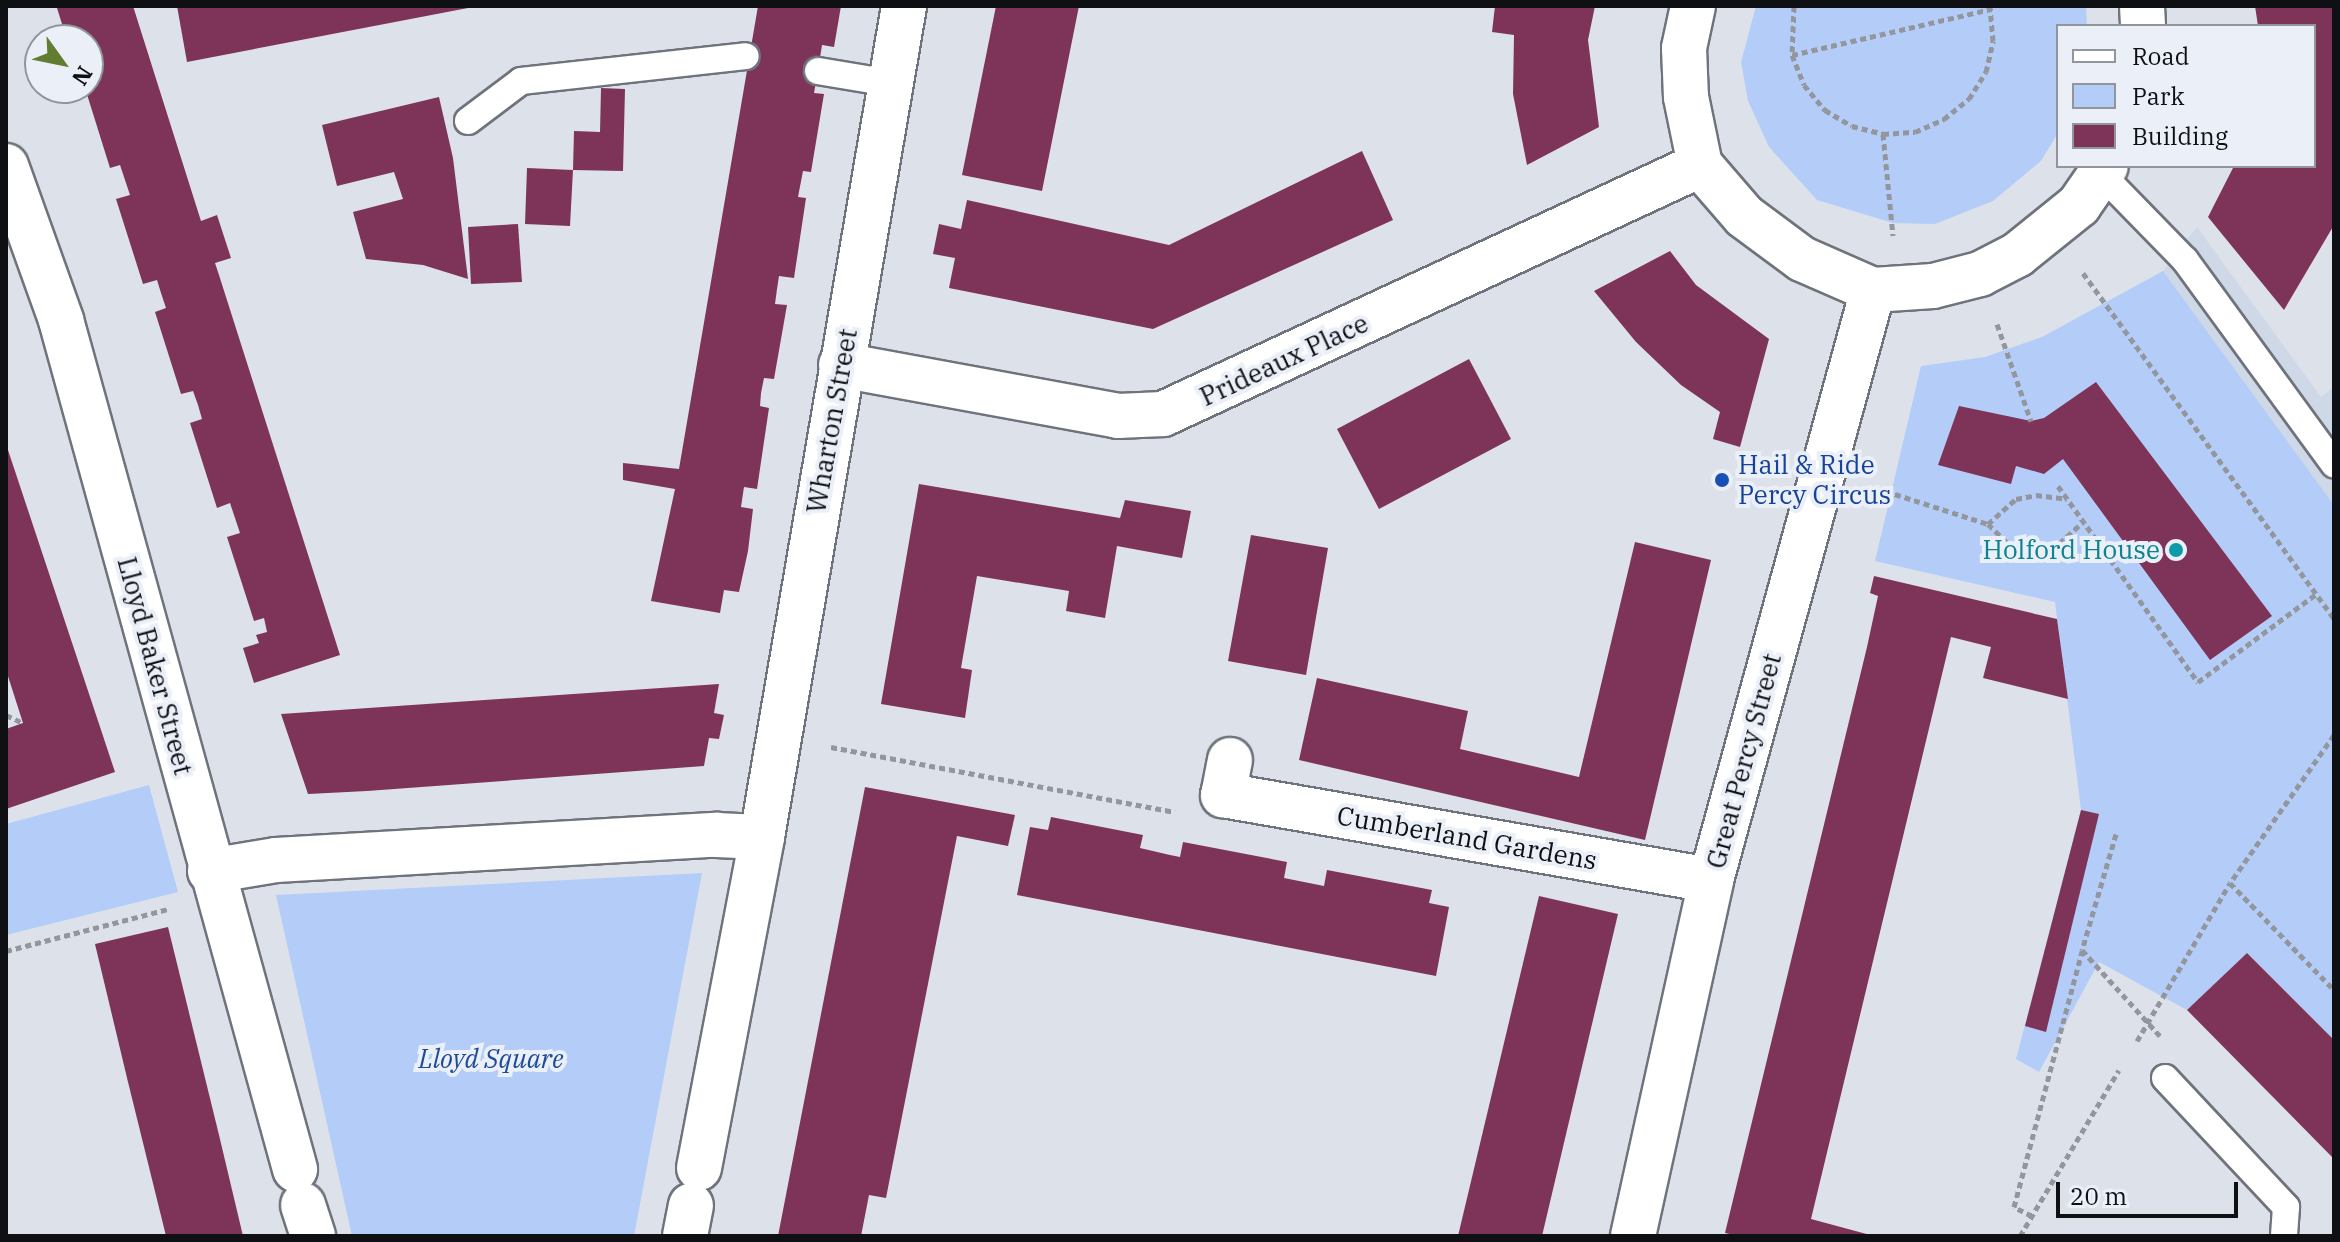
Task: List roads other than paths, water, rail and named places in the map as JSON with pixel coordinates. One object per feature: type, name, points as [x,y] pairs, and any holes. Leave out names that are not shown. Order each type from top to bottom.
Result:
[{"type":"street","name":"Wharton Street","points":[[762,837],[904,6]]},
{"type":"street","points":[[1693,6],[1684,48],[1686,97],[1700,165],[1744,216],[1802,259],[1884,290],[1980,274],[2052,230],[2104,171]]},
{"type":"street","name":"Prideaux Place","points":[[841,365],[1118,416],[1163,414],[1700,165]]},
{"type":"street","name":"Lloyd Baker Street","points":[[6,166],[61,320],[304,1203]]},
{"type":"street","name":"Great Percy Street","points":[[1633,1236],[1711,880],[1821,475],[1884,290]]},
{"type":"street","name":"Cumberland Gardens","points":[[1226,778],[1711,880]]},
{"type":"street","points":[[214,883],[276,860],[716,835],[762,837],[692,1204]]},
{"type":"lane","points":[[468,121],[521,81],[746,56]]},
{"type":"lane","points":[[818,71],[890,83]]},
{"type":"lane","points":[[2104,171],[2185,260],[2334,464]]},
{"type":"lane","points":[[2165,1078],[2286,1207],[2284,1236]]},
{"type":"place","name":"Hail & Ride Percy Circus","points":[[1722,480]]},
{"type":"place","name":"Holford House","points":[[2176,550]]},
{"type":"park label","name":"Lloyd Square","points":[[491,1059]]}]
